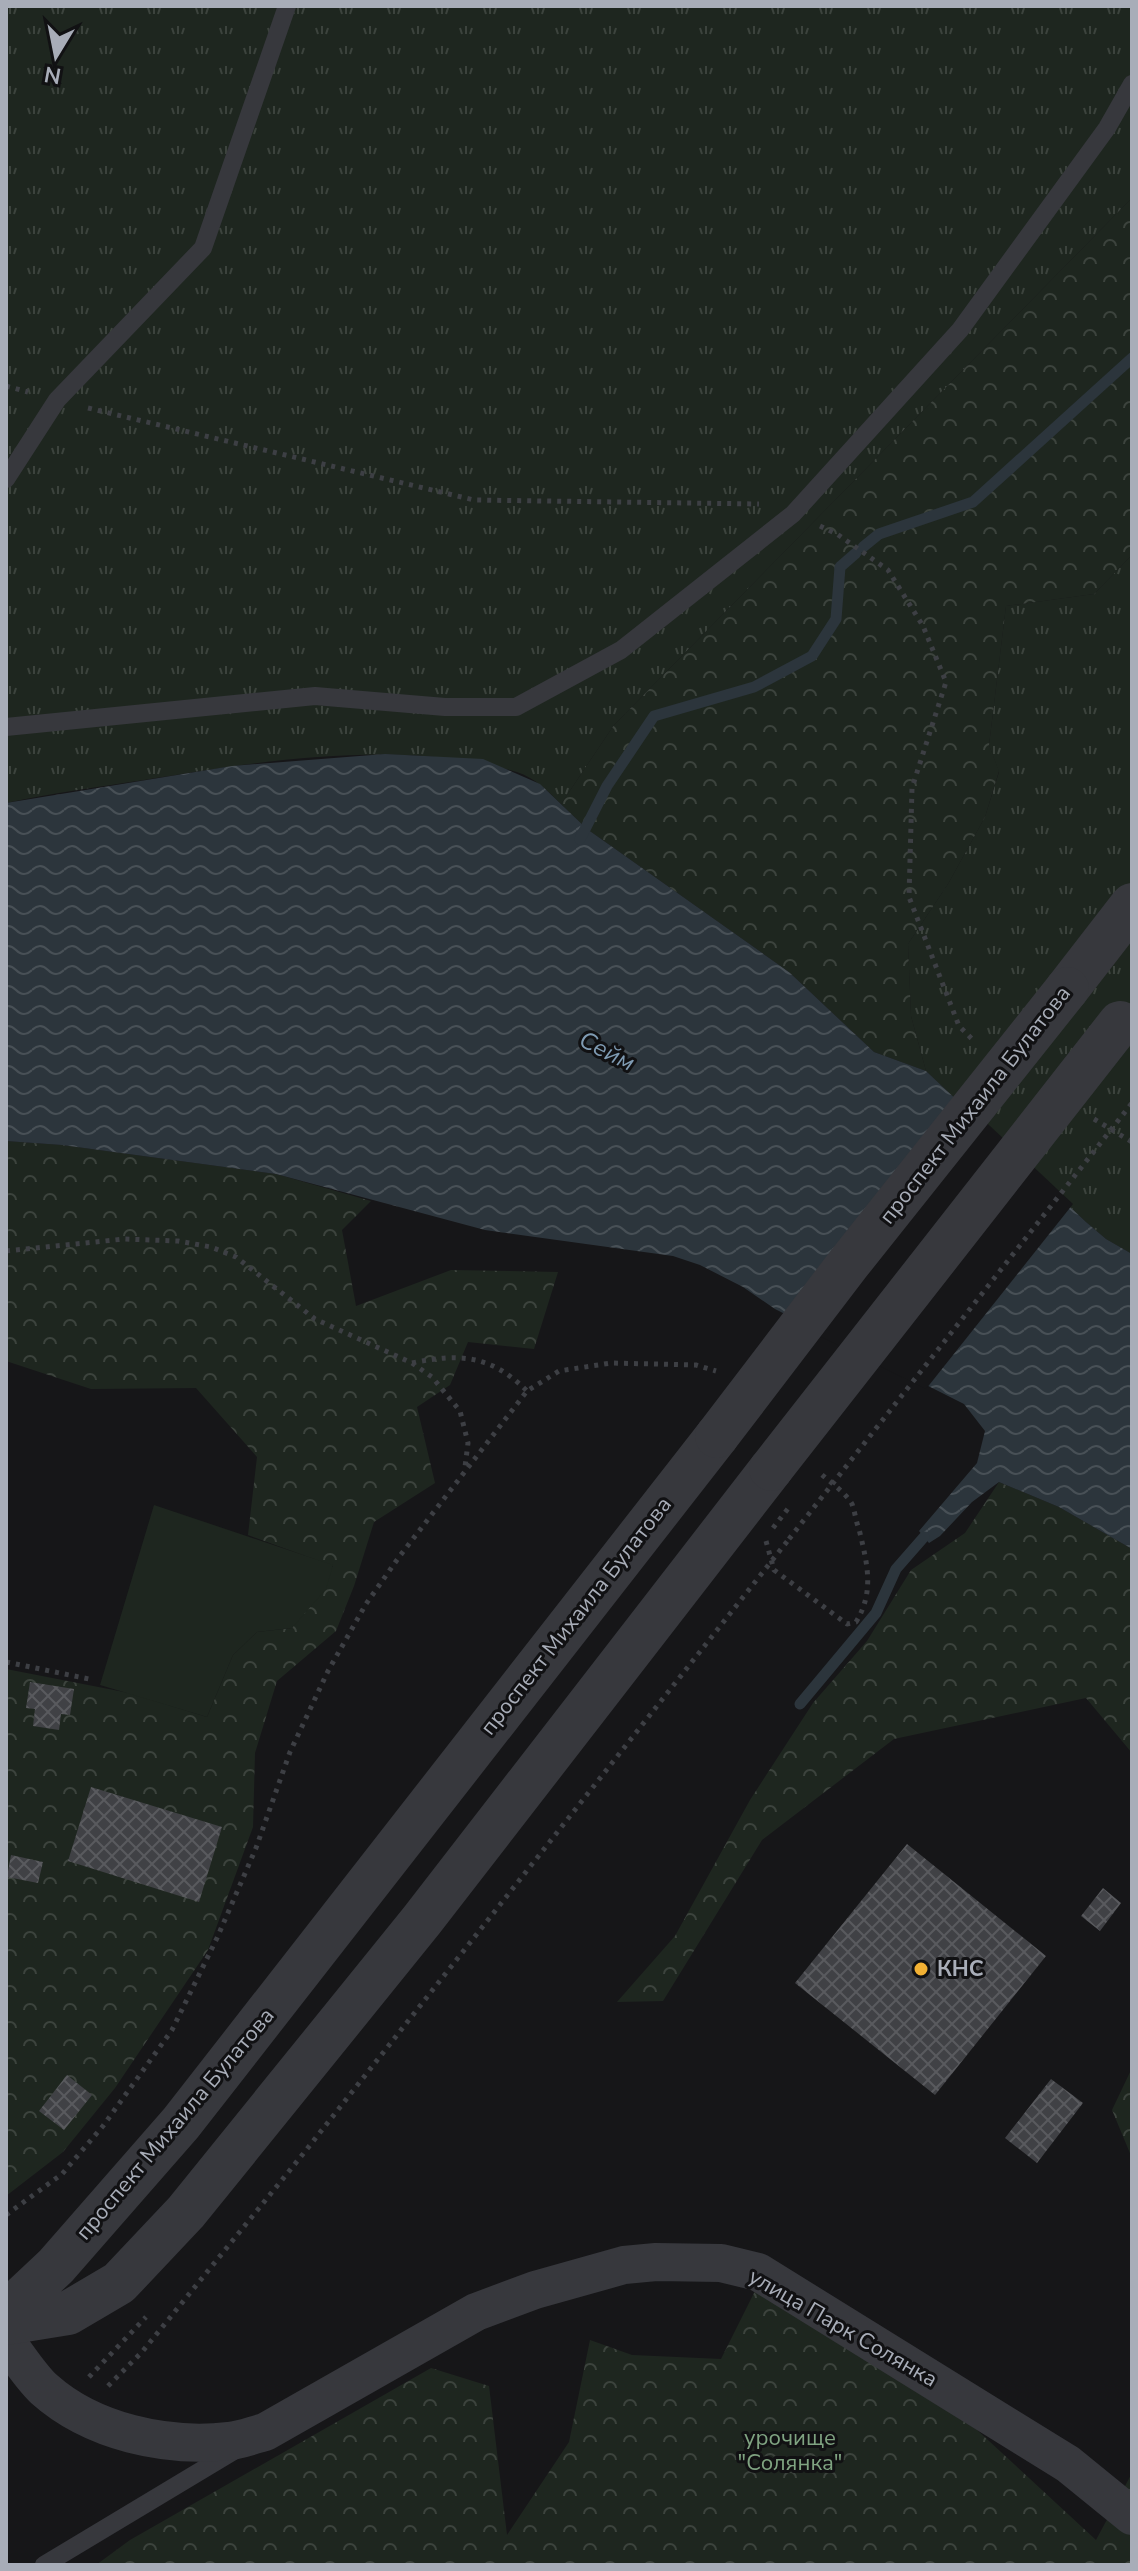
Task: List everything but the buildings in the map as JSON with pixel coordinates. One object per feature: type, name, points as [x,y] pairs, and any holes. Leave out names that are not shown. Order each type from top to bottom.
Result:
[{"type":"street","name":"проспект Михаила Булатова","points":[[6,2313],[56,2266],[181,2123],[849,1263],[1132,905]]},
{"type":"street","points":[[6,2323],[68,2313],[119,2283],[186,2212],[422,1920],[1126,1014]]},
{"type":"street","name":"улица Парк Солянка","points":[[6,2341],[43,2388],[93,2421],[157,2439],[232,2441],[265,2432],[490,2306],[624,2265],[687,2261],[721,2263],[758,2272],[1068,2464],[1132,2516]]},
{"type":"lane","points":[[6,479],[57,400],[203,248],[287,6]]},
{"type":"lane","points":[[6,727],[315,696],[445,707],[516,707],[621,650],[793,514],[960,330],[1107,128],[1132,84]]},
{"type":"lane","name":"улица Парк Солянка","points":[[44,2565],[265,2432]]},
{"type":"path","points":[[57,400],[474,500],[772,504],[837,534],[888,570],[923,626],[946,682],[912,788],[909,897],[959,1026]]},
{"type":"path","points":[[80,2414],[142,2352],[223,2253],[1132,1103]]},
{"type":"path","points":[[6,1251],[124,1239],[178,1241],[211,1247],[236,1257],[315,1319],[412,1363],[432,1377],[460,1411],[468,1443],[464,1472]]},
{"type":"path","points":[[412,1363],[458,1356],[503,1370],[527,1391]]},
{"type":"path","points":[[6,2215],[62,2174],[103,2126],[172,2030],[217,1938],[256,1848],[290,1752],[328,1671],[366,1604],[527,1391],[559,1371],[611,1363],[696,1365]]},
{"type":"path","points":[[765,1540],[774,1570],[843,1622]]},
{"type":"path","points":[[6,1662],[89,1679]]},
{"type":"green space","points":[[6,6],[1132,6],[1132,198],[614,725],[561,804],[535,781],[517,772],[427,756],[379,755],[331,756],[235,766],[6,803]]},
{"type":"green space","points":[[1132,198],[1132,555],[1094,594],[1006,606],[989,745],[999,771],[985,817],[948,884],[908,944],[911,1016],[926,1071],[874,1052],[789,972],[587,829],[561,804],[614,725]]},
{"type":"green space","points":[[1132,555],[1132,1254],[1106,1239],[1086,1222],[926,1071],[911,1016],[908,944],[948,884],[985,817],[999,772],[989,745],[1006,606],[1094,594]]},
{"type":"green space","points":[[6,1141],[62,1145],[276,1174],[371,1201],[342,1230],[356,1306],[451,1270],[558,1272],[534,1349],[468,1342],[450,1385],[417,1407],[435,1483],[374,1522],[336,1631],[277,1681],[255,1753],[253,1827],[208,1950],[115,2088],[63,2152],[6,2196],[6,1669],[129,1693],[207,1717],[233,1655],[257,1632],[292,1628],[333,1566],[248,1535],[257,1457],[196,1388],[91,1389],[6,1361]]},
{"type":"green space","points":[[999,1482],[1059,1507],[1132,1549],[1132,1753],[1086,1698],[894,1739],[762,1840],[663,2001],[617,2002],[675,1936],[750,1800],[813,1703],[867,1641],[911,1570],[965,1533]]},
{"type":"green space","points":[[154,1505],[333,1565],[326,1589],[292,1628],[257,1632],[233,1655],[207,1717],[100,1685]]},
{"type":"green space","points":[[1132,2068],[1132,2158],[1112,2110]]},
{"type":"green space","name":"урочище \"Солянка\"","points":[[755,2291],[976,2429],[1096,2540],[1132,2473],[1132,2565],[96,2565],[130,2540],[431,2368],[489,2386],[507,2535],[569,2442],[590,2340],[632,2355],[721,2359]]},
{"type":"water","name":"Сейм","points":[[385,754],[483,759],[540,784],[587,829],[789,972],[874,1052],[926,1071],[1086,1222],[1106,1239],[1132,1254],[1132,1549],[1059,1507],[999,1482],[972,1502],[940,1536],[929,1543],[919,1531],[977,1463],[985,1431],[964,1404],[775,1309],[743,1287],[700,1265],[673,1256],[485,1230],[276,1174],[62,1145],[6,1141],[6,803],[232,766]]},
{"type":"pier","points":[[958,1096],[1073,1204],[926,1389],[783,1318]]},
{"type":"waterway","points":[[863,547],[879,534],[973,502],[1132,358]]},
{"type":"waterway","points":[[580,839],[607,786],[654,716],[754,687],[812,656],[836,619],[840,567],[856,553]]},
{"type":"waterway","points":[[800,1704],[876,1613],[896,1569],[924,1537]]},
{"type":"place","name":"КНС","points":[[921,1969]]}]
